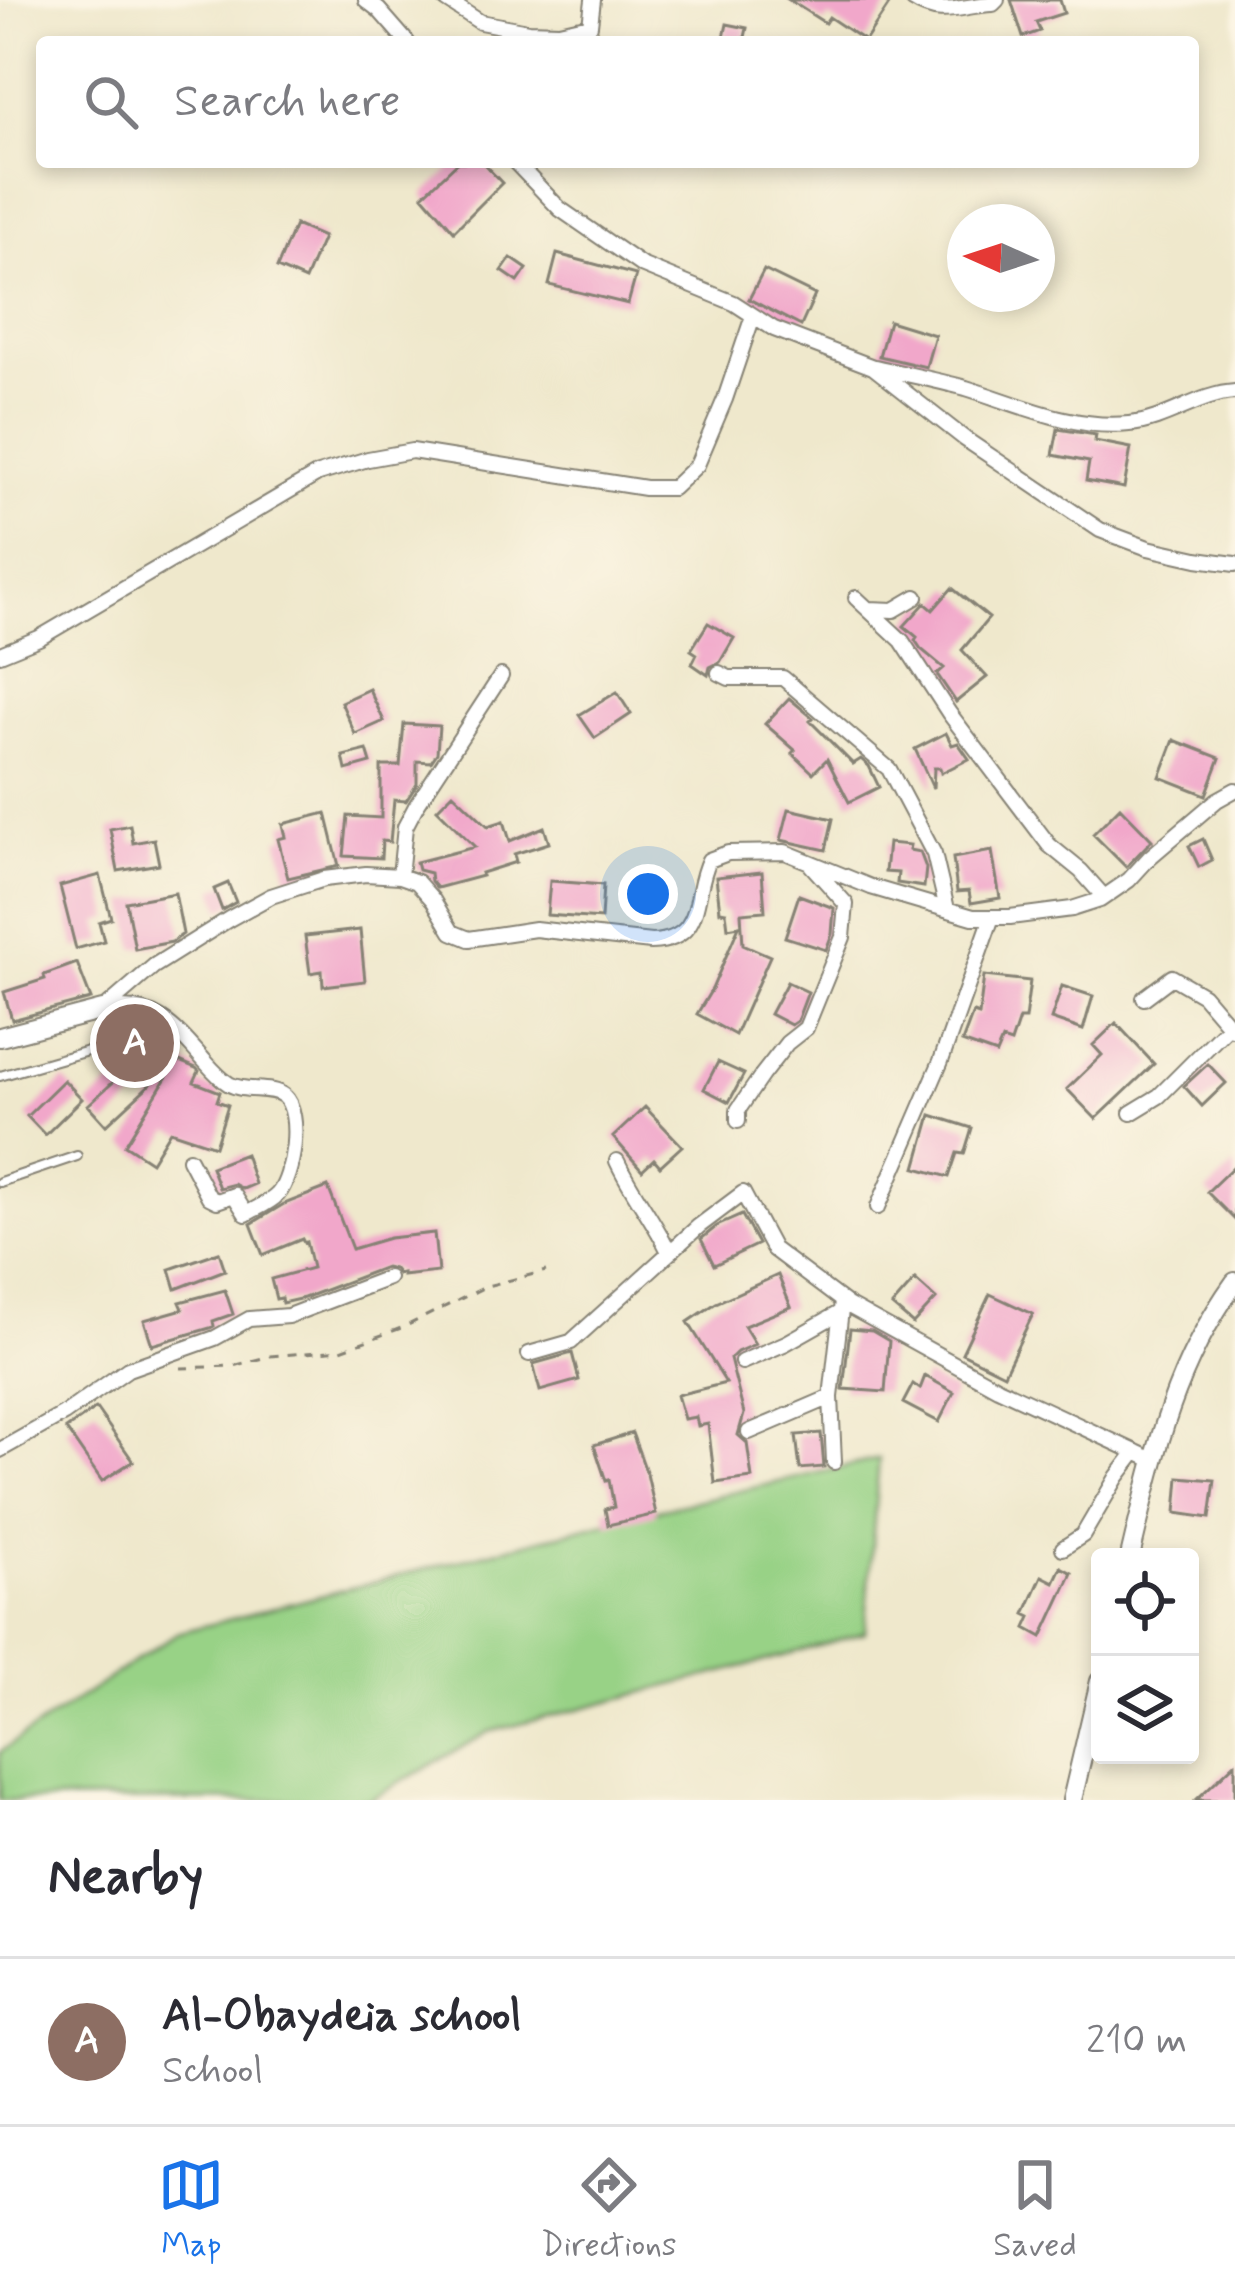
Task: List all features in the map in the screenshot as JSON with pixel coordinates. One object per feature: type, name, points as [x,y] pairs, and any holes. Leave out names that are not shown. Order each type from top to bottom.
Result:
[{"type":"street","points":[[366,0],[402,36]]},
{"type":"street","points":[[446,0],[480,22],[559,32],[590,25],[593,0]]},
{"type":"street","points":[[913,0],[947,13],[997,0]]},
{"type":"street","points":[[521,168],[560,209],[641,266],[734,304],[774,329],[873,367],[1048,414],[1108,425],[1147,421],[1235,392]]},
{"type":"street","points":[[0,654],[39,638],[318,474],[368,459],[412,452],[645,488],[673,488],[697,465],[753,316]]},
{"type":"street","points":[[873,367],[965,439],[1100,530],[1148,548],[1235,564]]},
{"type":"street","points":[[868,609],[894,610],[916,597]]},
{"type":"street","points":[[856,598],[902,641],[949,713],[1049,845],[1104,897]]},
{"type":"street","points":[[719,673],[729,679],[780,674],[889,769],[934,854],[947,909]]},
{"type":"street","points":[[400,876],[405,827],[502,676]]},
{"type":"street","points":[[103,1010],[154,966],[229,919],[271,896],[324,879],[367,874],[417,882],[458,937],[535,929],[661,941],[679,935],[691,923],[709,860],[717,855],[784,852],[871,887],[973,917],[992,917],[1072,909],[1104,897],[1216,800],[1235,790]]},
{"type":"street","points":[[737,1120],[738,1110],[762,1075],[787,1043],[806,1028],[843,937],[846,904],[808,862]]},
{"type":"street","points":[[878,1208],[941,1060],[992,917]]},
{"type":"street","points":[[1131,1113],[1159,1096],[1232,1029],[1203,995],[1172,977],[1144,998]]},
{"type":"street","points":[[0,1037],[103,1010],[142,1008],[162,1018],[231,1085],[284,1096],[293,1118],[290,1171],[275,1197],[246,1214],[234,1195],[224,1200],[208,1197],[189,1159]]},
{"type":"street","points":[[617,1161],[669,1252]]},
{"type":"street","points":[[530,1354],[572,1342],[669,1252],[743,1193],[773,1249],[841,1307],[998,1388],[1145,1456]]},
{"type":"street","points":[[0,1450],[64,1414],[128,1369],[214,1338],[249,1319],[288,1316],[388,1278]]},
{"type":"street","points":[[1131,1548],[1145,1456],[1209,1318],[1235,1282]]},
{"type":"street","points":[[742,1362],[786,1343],[841,1307]]},
{"type":"street","points":[[834,1462],[831,1397],[841,1307]]},
{"type":"street","points":[[749,1432],[831,1397]]},
{"type":"street","points":[[1063,1549],[1083,1535],[1118,1477],[1145,1456]]},
{"type":"street","points":[[1072,1800],[1091,1719]]},
{"type":"lane","points":[[0,1076],[140,1036],[162,1018]]},
{"type":"lane","points":[[0,1182],[77,1156]]},
{"type":"path","points":[[170,1368],[233,1366],[270,1356],[341,1350],[404,1328],[487,1286],[546,1271]]},
{"type":"green space","points":[[879,1459],[865,1632],[489,1732],[369,1800],[0,1800],[0,1752],[177,1633],[622,1518]]},
{"type":"building","points":[[789,0],[882,0],[889,5],[868,36],[858,36],[829,17],[825,23]]},
{"type":"building","points":[[1011,0],[1060,0],[1064,13],[1036,22],[1040,31],[1023,36]]},
{"type":"building","points":[[727,24],[747,28],[745,36],[724,36]]},
{"type":"building","points":[[452,168],[488,168],[502,183],[454,231],[423,195]]},
{"type":"building","points":[[295,225],[323,237],[305,280],[277,268]]},
{"type":"building","points":[[557,254],[636,275],[628,304],[549,285]]},
{"type":"building","points":[[511,258],[527,269],[518,282],[502,271]]},
{"type":"building","points":[[764,270],[815,295],[801,326],[749,299]]},
{"type":"building","points":[[889,321],[935,335],[926,367],[879,356]]},
{"type":"building","points":[[1058,429],[1096,435],[1095,441],[1131,448],[1124,488],[1086,481],[1089,462],[1053,455]]},
{"type":"building","points":[[952,588],[989,618],[962,650],[987,677],[956,702],[937,674],[944,668],[904,626],[925,603],[933,610]]},
{"type":"building","points":[[708,623],[734,638],[708,675],[692,664],[697,654],[691,650]]},
{"type":"building","points":[[369,689],[384,721],[355,734],[341,702]]},
{"type":"building","points":[[617,692],[631,714],[595,738],[579,715]]},
{"type":"building","points":[[789,698],[853,764],[861,759],[869,766],[879,787],[849,802],[827,759],[813,773],[792,753],[795,750],[765,724]]},
{"type":"building","points":[[404,724],[439,726],[437,753],[431,762],[417,761],[417,784],[406,801],[394,800],[390,842],[382,841],[381,858],[344,856],[348,816],[381,818],[381,766],[400,766]]},
{"type":"building","points":[[946,733],[969,759],[941,773],[934,768],[933,788],[915,749]]},
{"type":"building","points":[[1174,740],[1220,758],[1206,795],[1160,777]]},
{"type":"building","points":[[367,750],[371,763],[346,770],[343,756]]},
{"type":"building","points":[[453,793],[488,826],[504,821],[510,841],[544,827],[549,843],[514,854],[516,862],[482,876],[437,888],[430,873],[418,870],[416,862],[475,847],[437,809]]},
{"type":"building","points":[[1120,807],[1152,840],[1126,867],[1093,834]]},
{"type":"building","points":[[789,809],[833,819],[826,850],[781,840]]},
{"type":"building","points":[[326,813],[339,866],[288,878],[278,839],[286,837],[283,824]]},
{"type":"building","points":[[130,825],[133,843],[154,839],[159,864],[118,871],[110,829]]},
{"type":"building","points":[[1203,839],[1212,860],[1199,867],[1189,846]]},
{"type":"building","points":[[888,843],[910,845],[909,850],[920,852],[926,868],[924,887],[897,883],[898,873],[885,872]]},
{"type":"building","points":[[992,851],[1000,898],[971,903],[969,891],[957,892],[953,858]]},
{"type":"building","points":[[762,872],[765,911],[741,913],[743,944],[770,956],[735,1035],[697,1014],[739,926],[728,928],[726,912],[720,911],[716,877]]},
{"type":"building","points":[[100,875],[111,918],[99,922],[104,941],[76,949],[60,886]]},
{"type":"building","points":[[550,881],[603,885],[601,919],[547,915]]},
{"type":"building","points":[[228,883],[236,902],[222,910],[214,889]]},
{"type":"building","points":[[175,893],[183,934],[172,942],[135,949],[126,902]]},
{"type":"building","points":[[799,895],[834,908],[826,950],[785,937]]},
{"type":"building","points":[[360,930],[365,981],[323,986],[322,971],[310,973],[305,936]]},
{"type":"building","points":[[77,963],[91,999],[12,1020],[4,992]]},
{"type":"building","points":[[984,976],[1030,981],[1025,1019],[1019,1019],[1011,1043],[1002,1040],[996,1054],[962,1042],[973,1013],[979,1015]]},
{"type":"building","points":[[787,982],[808,992],[791,1025],[770,1014]]},
{"type":"building","points":[[1062,986],[1093,996],[1083,1030],[1051,1019]]},
{"type":"building","points":[[1116,1023],[1154,1064],[1096,1119],[1067,1089],[1102,1055],[1093,1045]]},
{"type":"building","points":[[141,1057],[158,1077],[106,1125],[88,1105]]},
{"type":"building","points":[[177,1060],[196,1068],[194,1082],[220,1092],[217,1101],[228,1105],[215,1146],[170,1131],[151,1162],[125,1145]]},
{"type":"building","points":[[718,1062],[744,1074],[729,1102],[704,1089]]},
{"type":"building","points":[[1208,1064],[1226,1083],[1202,1106],[1184,1086]]},
{"type":"building","points":[[64,1080],[82,1099],[45,1135],[27,1116]]},
{"type":"building","points":[[645,1107],[682,1146],[660,1166],[654,1159],[642,1170],[613,1137]]},
{"type":"building","points":[[931,1115],[972,1128],[964,1154],[957,1153],[949,1177],[916,1168]]},
{"type":"building","points":[[245,1154],[255,1184],[243,1189],[234,1184],[219,1188],[211,1167]]},
{"type":"building","points":[[1235,1165],[1235,1220],[1207,1192]]},
{"type":"building","points":[[328,1187],[352,1249],[389,1238],[434,1233],[438,1272],[402,1276],[385,1267],[304,1298],[282,1303],[281,1298],[276,1299],[271,1279],[312,1268],[306,1242],[302,1239],[263,1255],[251,1224],[284,1204]]},
{"type":"building","points":[[742,1215],[758,1244],[714,1265],[701,1239]]},
{"type":"building","points":[[219,1252],[225,1270],[176,1289],[170,1269]]},
{"type":"building","points":[[778,1275],[791,1307],[744,1326],[755,1344],[730,1359],[744,1414],[738,1435],[747,1443],[752,1478],[715,1483],[708,1424],[698,1426],[696,1417],[684,1419],[677,1395],[726,1383],[688,1322],[716,1303]]},
{"type":"building","points":[[915,1280],[936,1299],[913,1324],[892,1306]]},
{"type":"building","points":[[225,1290],[233,1314],[213,1321],[210,1328],[152,1345],[144,1320],[183,1309],[180,1302]]},
{"type":"building","points":[[990,1294],[1033,1314],[1004,1374],[962,1353]]},
{"type":"building","points":[[850,1329],[872,1331],[889,1341],[885,1392],[843,1389]]},
{"type":"building","points":[[572,1353],[579,1380],[540,1391],[533,1364]]},
{"type":"building","points":[[925,1376],[954,1392],[939,1422],[903,1403],[913,1384],[920,1389]]},
{"type":"building","points":[[96,1408],[133,1461],[102,1481],[66,1429]]},
{"type":"building","points":[[632,1433],[656,1514],[608,1525],[605,1509],[614,1507],[594,1445]]},
{"type":"building","points":[[821,1433],[824,1467],[800,1469],[796,1435]]},
{"type":"building","points":[[1179,1477],[1215,1480],[1210,1518],[1176,1513]]},
{"type":"building","points":[[1061,1567],[1072,1573],[1042,1637],[1026,1628],[1031,1617],[1025,1614],[1042,1576],[1054,1582]]},
{"type":"building","points":[[1235,1763],[1235,1800],[1196,1800]]},
{"type":"place","name":"Al-Obaydeia school","points":[[135,1043]]}]
